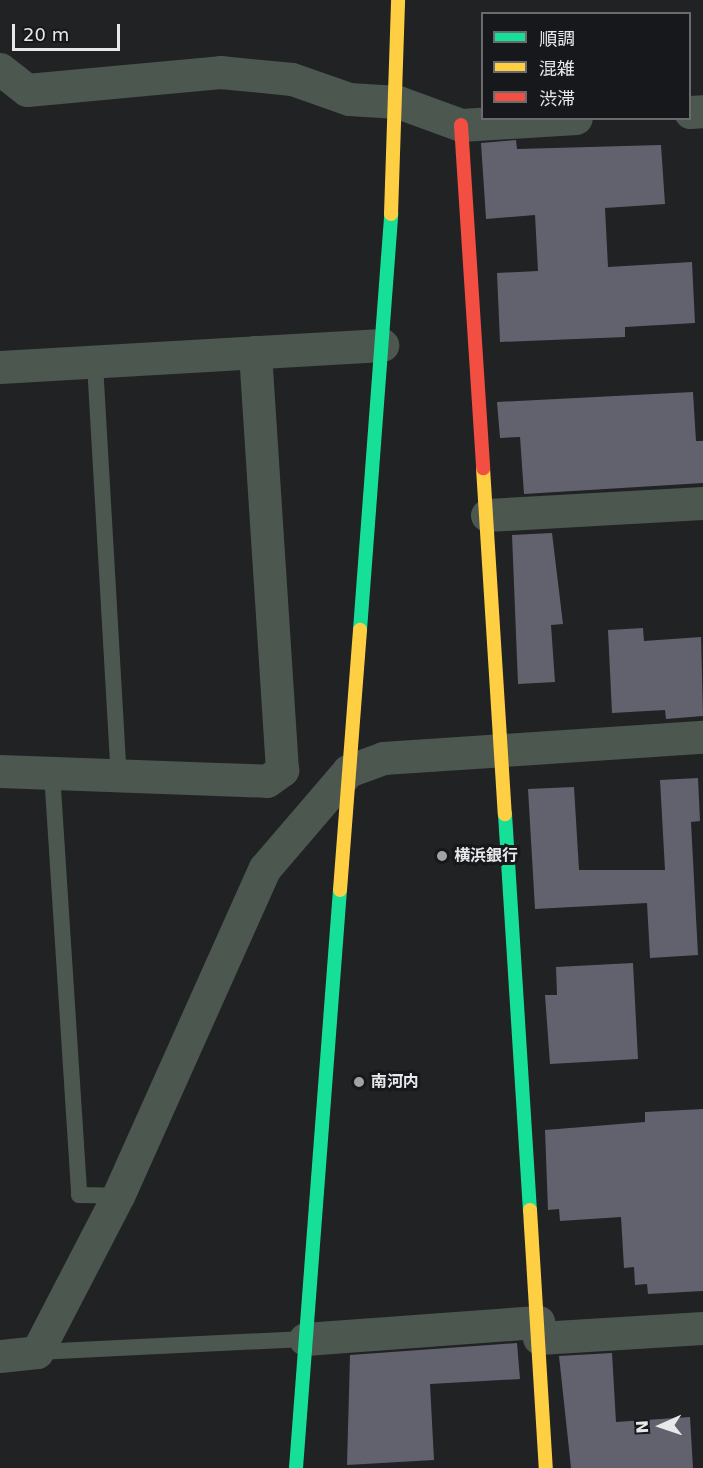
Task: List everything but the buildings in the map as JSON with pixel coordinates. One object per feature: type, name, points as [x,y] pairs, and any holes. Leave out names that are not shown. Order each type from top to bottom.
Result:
[{"type":"street","points":[[296,1468],[382,345],[398,102],[398,0]]},
{"type":"street","points":[[0,69],[27,90],[220,72],[291,78],[349,99],[398,102],[461,125],[543,120]]},
{"type":"street","points":[[461,125],[546,1468]]},
{"type":"street","points":[[0,367],[95,364],[382,345]]},
{"type":"street","points":[[0,771],[267,782],[282,770],[255,352]]},
{"type":"street","points":[[487,516],[703,503]]},
{"type":"street","points":[[0,1356],[37,1352],[118,1196],[265,868],[348,771],[383,758],[703,737]]},
{"type":"street","points":[[305,1339],[538,1330],[703,1328]]},
{"type":"lane","points":[[95,364],[119,776]]},
{"type":"lane","points":[[52,773],[79,1195],[118,1196]]},
{"type":"lane","points":[[37,1352],[305,1339]]},
{"type":"traffic: fast","points":[[360,630],[391,214]]},
{"type":"traffic: fast","points":[[505,814],[530,1210]]},
{"type":"traffic: fast","points":[[296,1468],[340,890]]},
{"type":"traffic: slow","points":[[391,214],[398,0]]},
{"type":"traffic: slow","points":[[483,468],[505,814]]},
{"type":"traffic: slow","points":[[340,890],[360,630]]},
{"type":"traffic: slow","points":[[530,1210],[546,1468]]},
{"type":"traffic: jam","points":[[461,125],[483,468]]},
{"type":"place","name":"横浜銀行","points":[[442,856]]},
{"type":"place","name":"南河内","points":[[359,1082]]}]
